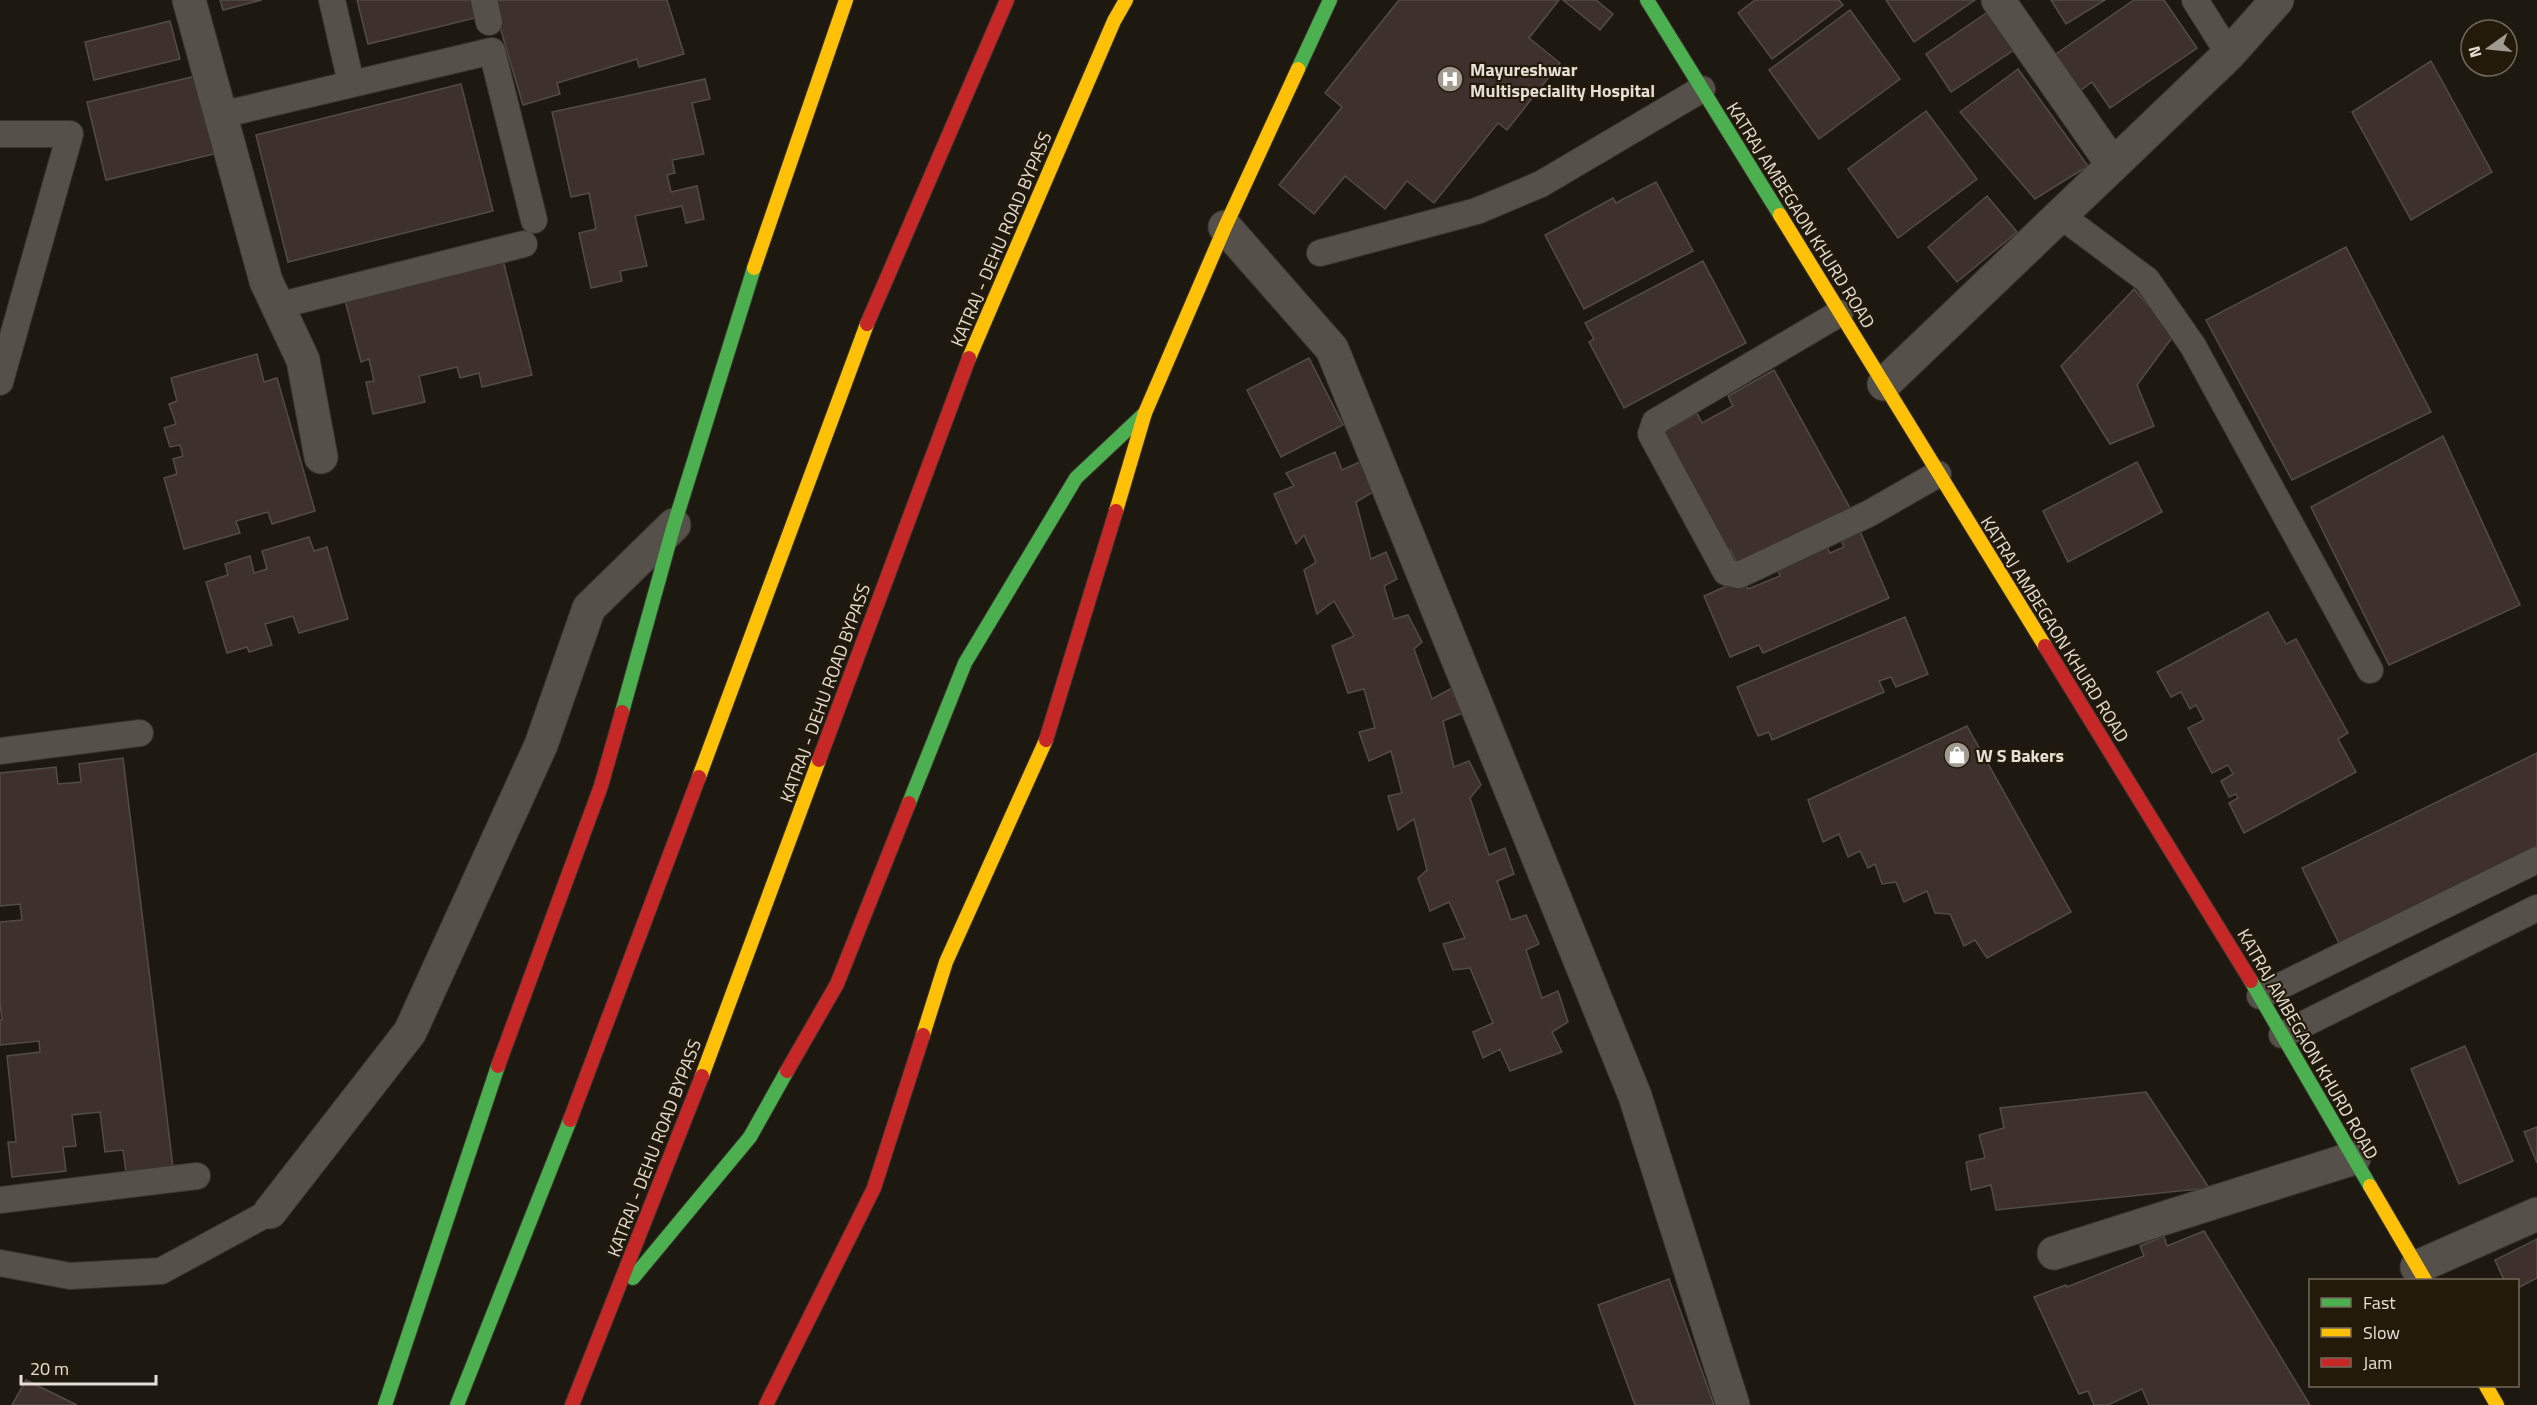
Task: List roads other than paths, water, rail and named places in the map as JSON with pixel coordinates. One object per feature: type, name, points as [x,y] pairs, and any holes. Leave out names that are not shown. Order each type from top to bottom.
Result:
[{"type":"main road","points":[[385,1405],[501,1057],[601,786],[674,525],[763,241],[846,0]]},
{"type":"main road","points":[[457,1405],[585,1083],[864,331],[1007,0]]},
{"type":"main road","name":"KATRAJ - DEHU ROAD BYPASS","points":[[572,1405],[685,1122],[964,371],[1114,21],[1126,0]]},
{"type":"main road","points":[[766,1405],[874,1188],[946,962],[1052,728],[1145,413],[1225,227],[1330,0]]},
{"type":"main road","name":"KATRAJ AMBEGAON KHURD ROAD","points":[[1647,0],[2259,996],[2421,1274]]},
{"type":"main road","points":[[614,1302],[750,1137],[837,984],[965,663],[1076,478],[1145,413]]},
{"type":"main road","points":[[2487,1387],[2497,1405]]},
{"type":"street","points":[[189,0],[266,281],[303,360],[321,457]]},
{"type":"street","points":[[1998,0],[2113,165]]},
{"type":"street","points":[[1884,384],[2229,54],[2277,0]]},
{"type":"street","points":[[1225,227],[1332,349],[1635,1096],[1733,1405]]},
{"type":"street","points":[[270,1212],[410,1032],[541,745],[589,608],[674,525]]},
{"type":"street","points":[[2054,1253],[2354,1158]]},
{"type":"street","points":[[2421,1274],[2537,1214]]},
{"type":"lane","points":[[332,0],[351,83]]},
{"type":"lane","points":[[2195,0],[2229,54]]},
{"type":"lane","points":[[221,114],[492,51],[534,220]]},
{"type":"lane","points":[[1320,253],[1477,211],[1541,184],[1702,89]]},
{"type":"lane","points":[[0,134],[70,134],[0,382]]},
{"type":"lane","points":[[2060,215],[2147,280],[2193,346],[2370,670]]},
{"type":"lane","points":[[277,306],[524,244]]},
{"type":"lane","points":[[1840,312],[1655,422],[1651,434],[1726,573],[1739,575],[1870,513],[1938,474]]},
{"type":"lane","points":[[0,751],[140,733]]},
{"type":"lane","points":[[2259,996],[2537,860]]},
{"type":"lane","points":[[2282,1035],[2537,908]]},
{"type":"lane","points":[[0,1200],[197,1176]]},
{"type":"lane","points":[[0,1263],[70,1276],[161,1271],[270,1212]]},
{"type":"place","name":"Mayureshwar Multispeciality Hospital","points":[[1450,79]]},
{"type":"place","name":"W S Bakers","points":[[1957,755]]}]
